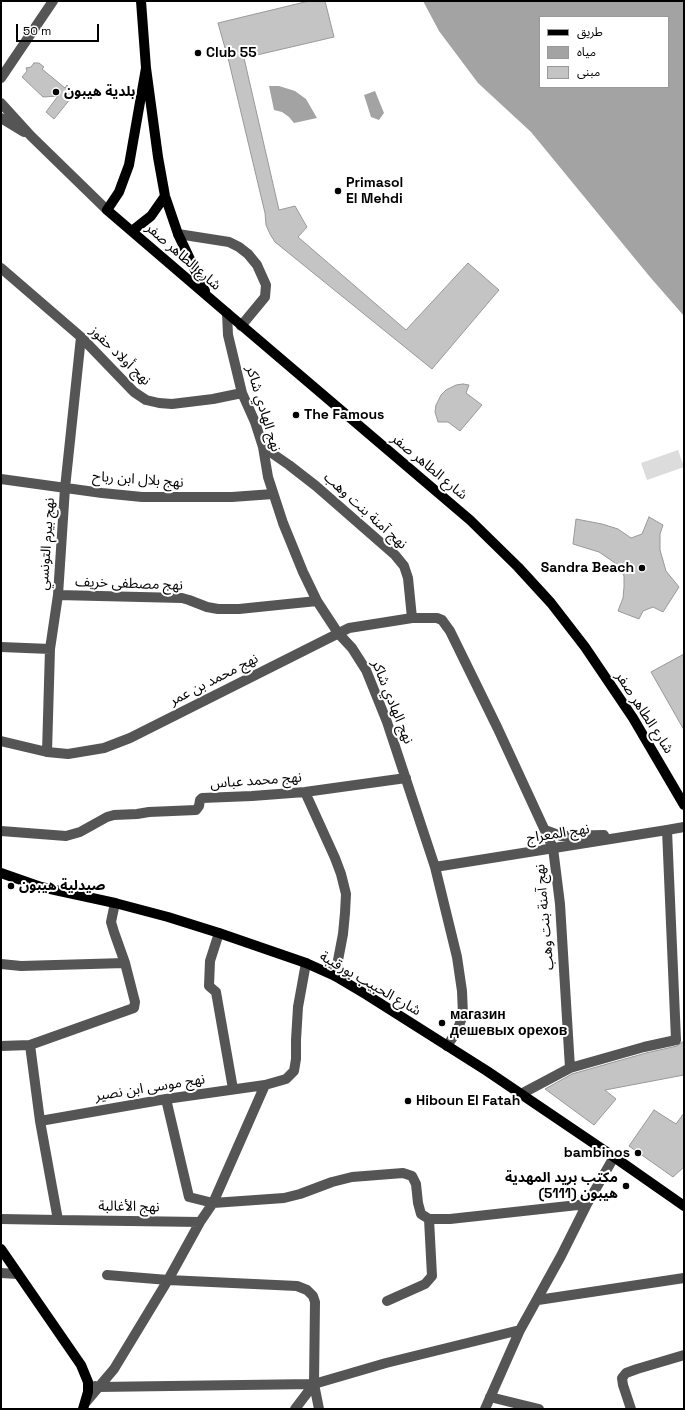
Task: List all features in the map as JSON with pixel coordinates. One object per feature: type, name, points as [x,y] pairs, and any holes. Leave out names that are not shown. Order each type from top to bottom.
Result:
[{"type":"main road","points":[[141,1],[146,68],[165,196],[178,234],[206,295]]},
{"type":"main road","points":[[107,210],[119,192],[129,165],[146,68]]},
{"type":"main road","points":[[132,231],[152,216],[165,196]]},
{"type":"main road","name":"شارع الطاهر صفر","points":[[107,210],[470,520],[518,567],[551,603],[585,647],[633,718],[684,805]]},
{"type":"main road","name":"شارع الحبيب بورقيبة","points":[[1,873],[41,887],[115,903],[168,917],[306,963],[335,976],[366,994],[521,1094],[614,1156],[684,1206]]},
{"type":"main road","points":[[1,1249],[81,1365],[88,1382],[88,1392],[82,1407]]},
{"type":"street","points":[[1,78],[53,1]]},
{"type":"street","points":[[1,73],[10,66]]},
{"type":"street","name":"شارع الطاهر صفر","points":[[1,103],[31,136],[107,210]]},
{"type":"street","name":"شارع الطاهر صفر","points":[[1,118],[31,136]]},
{"type":"street","points":[[178,234],[229,242],[248,254],[257,265],[266,286],[265,297],[241,326]]},
{"type":"street","name":"نهج أولاد حفوز","points":[[1,268],[81,337],[134,392],[146,400],[172,404],[242,394]]},
{"type":"street","name":"نهج الهادي شاكر","points":[[227,313],[228,335],[242,394],[255,422],[263,447],[265,463],[273,494],[303,572],[317,601],[338,633],[352,648],[366,670],[387,722],[435,867],[457,957],[462,991],[463,1014],[457,1031],[447,1046]]},
{"type":"street","name":"نهج بيرم التونسي","points":[[47,752],[50,649],[58,595],[65,488],[81,337]]},
{"type":"street","name":"نهج آمنة بنت وهب","points":[[263,447],[316,486],[395,555],[404,566],[408,578],[412,618]]},
{"type":"street","name":"نهج بلال ابن رباح","points":[[1,479],[142,497],[232,497],[273,494]]},
{"type":"street","name":"نهج مصطفى خريف","points":[[58,595],[182,598],[207,607],[218,609],[239,609],[317,601]]},
{"type":"street","name":"نهج محمد بن عمر","points":[[1,741],[47,752],[68,754],[104,748],[130,738],[349,628],[412,618],[437,618]]},
{"type":"street","name":"نهج آمنة بنت وهب","points":[[437,618],[442,620],[450,631],[498,729],[553,848],[560,904],[570,1068]]},
{"type":"street","points":[[1,647],[50,649]]},
{"type":"street","name":"نهج محمد عباس","points":[[1,831],[66,836],[80,832],[107,817],[114,815],[196,810],[202,798],[305,792],[406,778]]},
{"type":"street","points":[[305,792],[335,858],[346,894],[346,913],[335,976]]},
{"type":"street","name":"نهج المعراج","points":[[435,867],[684,827]]},
{"type":"street","points":[[545,830],[561,836],[641,835]]},
{"type":"street","points":[[521,1094],[570,1068],[644,1046],[680,1040],[668,830]]},
{"type":"street","points":[[1,1046],[30,1045],[134,1008],[135,1002],[126,963],[111,922],[115,903]]},
{"type":"street","points":[[219,933],[210,961],[209,986],[216,992],[233,1089]]},
{"type":"street","points":[[1,964],[21,966],[126,963]]},
{"type":"street","name":"نهج موسى ابن نصير","points":[[40,1121],[166,1099],[265,1085],[286,1079],[294,1071],[296,1059],[298,1007],[306,963]]},
{"type":"street","points":[[30,1045],[40,1121],[58,1220]]},
{"type":"street","points":[[82,1407],[114,1369],[168,1280],[200,1222],[213,1203],[265,1085]]},
{"type":"street","points":[[166,1099],[189,1198],[213,1203],[284,1198],[300,1194],[332,1182],[352,1178],[403,1173],[412,1176],[416,1184],[421,1214],[429,1219],[450,1219],[586,1204]]},
{"type":"street","points":[[485,1409],[520,1330],[538,1300],[586,1204],[614,1156]]},
{"type":"street","name":"نهج الأغالبة","points":[[1,1219],[200,1222]]},
{"type":"street","points":[[387,1301],[425,1284],[432,1276],[429,1219]]},
{"type":"street","points":[[1,1273],[18,1274]]},
{"type":"street","points":[[107,1275],[168,1280],[297,1286],[308,1290],[313,1296],[315,1302],[314,1384],[319,1409]]},
{"type":"street","points":[[538,1300],[684,1278]]},
{"type":"street","points":[[88,1382],[98,1387],[314,1384],[386,1363],[520,1330]]},
{"type":"street","points":[[631,1409],[622,1378],[626,1373],[684,1355]]},
{"type":"street","points":[[295,1409],[314,1384]]},
{"type":"street","points":[[490,1397],[539,1409]]},
{"type":"shaded area","points":[[678,450],[684,467],[647,480],[641,463]]},
{"type":"water","points":[[423,1],[684,1],[684,316],[650,277],[531,132],[478,83],[439,31]]},
{"type":"water","points":[[269,86],[279,86],[295,91],[306,99],[317,118],[294,123],[282,112],[274,110]]},
{"type":"water","points":[[375,91],[384,113],[379,120],[371,117],[364,95]]},
{"type":"building","points":[[309,1],[325,1],[334,37],[244,58],[279,210],[295,206],[307,227],[298,237],[406,330],[468,263],[499,290],[432,369],[275,242],[266,225],[265,213],[229,62],[218,23]]},
{"type":"building","name":"بلدية هيبون","points":[[34,63],[39,63],[44,67],[42,69],[65,88],[67,85],[75,93],[54,119],[46,112],[58,96],[43,97],[22,77],[27,71],[26,68],[31,67]]},
{"type":"building","points":[[456,385],[469,385],[466,393],[482,405],[460,431],[448,422],[438,422],[435,412],[436,405],[441,395],[446,390]]},
{"type":"building","name":"Sandra Beach","points":[[649,517],[663,525],[660,534],[660,550],[666,571],[679,587],[663,612],[653,607],[643,611],[639,619],[618,611],[623,598],[624,576],[618,565],[599,552],[573,544],[576,519],[618,529],[631,538],[642,534]]},
{"type":"building","points":[[684,654],[684,730],[651,672]]},
{"type":"building","points":[[684,1041],[684,1075],[605,1090],[616,1099],[594,1125],[545,1089],[572,1074],[646,1053],[677,1046]]},
{"type":"building","points":[[654,1110],[676,1124],[684,1113],[684,1167],[673,1177],[629,1146]]},
{"type":"place","name":"Club 55","points":[[198,53]]},
{"type":"place","name":"بلدية هيبون","points":[[56,92]]},
{"type":"place","name":"Primasol El Mehdi","points":[[338,191]]},
{"type":"place","name":"The Famous","points":[[296,415]]},
{"type":"place","name":"Sandra Beach","points":[[642,568]]},
{"type":"place","name":"صيدلية هيبون","points":[[11,886]]},
{"type":"place","name":"магазин дешевых орехов","points":[[442,1023]]},
{"type":"place","name":"Hiboun El Fatah","points":[[408,1101]]},
{"type":"place","name":"bambinos","points":[[638,1153]]},
{"type":"place","name":"مكتب بريد المهدية هيبون (5111)","points":[[626,1186]]}]
